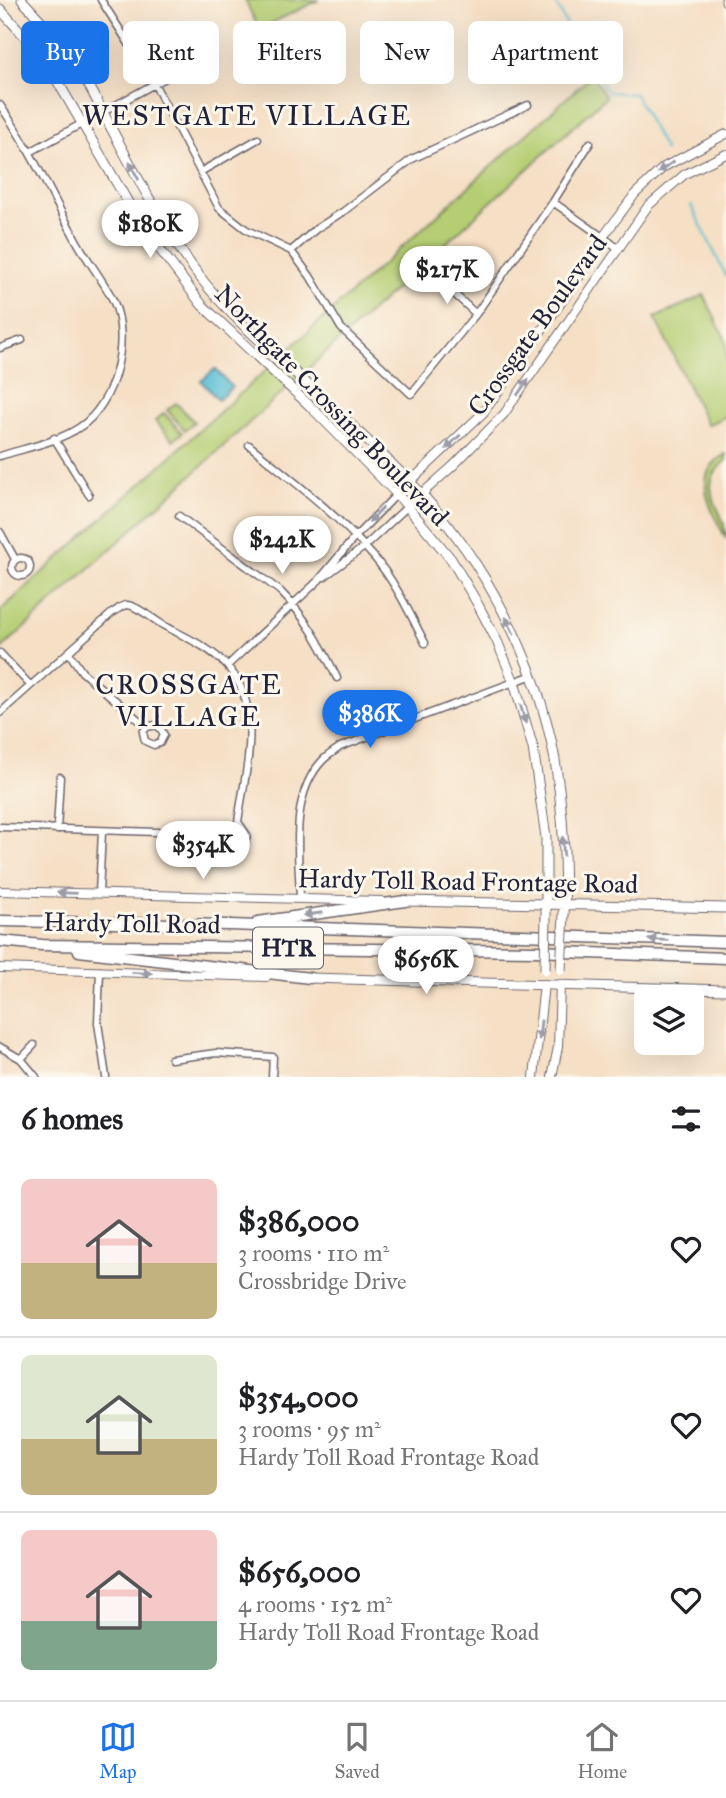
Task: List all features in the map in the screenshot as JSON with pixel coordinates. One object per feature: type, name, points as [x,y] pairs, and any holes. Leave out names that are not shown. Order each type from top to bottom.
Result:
[{"type":"highway","points":[[230,925],[405,901]]},
{"type":"highway","name":"Hardy Toll Road","points":[[0,921],[230,925],[726,942]]},
{"type":"highway","name":"Hardy Toll Road","points":[[0,941],[42,944],[534,951],[726,958]]},
{"type":"highway","points":[[42,944],[112,956],[310,978]]},
{"type":"main road","name":"Northgate Crossing Boulevard","points":[[22,0],[68,54],[88,85],[177,247],[243,325],[410,482],[445,520],[476,566],[506,619],[530,676],[554,758],[559,795],[564,909],[560,984]]},
{"type":"main road","name":"Northgate Crossing Boulevard","points":[[0,9],[44,58],[140,223],[202,305],[310,406],[397,494],[430,532],[461,576],[497,641],[514,682],[533,748],[546,837],[544,984]]},
{"type":"main road","points":[[202,305],[213,292]]},
{"type":"main road","points":[[310,406],[319,396]]},
{"type":"main road","points":[[461,576],[476,566]]},
{"type":"main road","points":[[541,796],[559,795]]},
{"type":"main road","name":"Hardy Toll Road Frontage Road","points":[[405,901],[546,904],[564,909],[726,908]]},
{"type":"main road","points":[[310,978],[726,990]]},
{"type":"street","points":[[101,0],[123,34]]},
{"type":"street","points":[[30,152],[152,84]]},
{"type":"street","points":[[155,84],[219,208],[247,230],[291,251],[310,276],[341,328],[411,394],[476,314],[590,143]]},
{"type":"street","points":[[0,105],[30,152],[75,240],[113,301],[120,323],[117,365],[110,386],[96,411],[80,426],[54,438],[0,456]]},
{"type":"street","points":[[291,251],[316,229],[412,159],[528,105]]},
{"type":"street","name":"Crossgate Boulevard","points":[[227,666],[319,580],[355,537],[397,494],[484,412],[635,194],[664,167],[726,134]]},
{"type":"street","points":[[202,171],[258,139]]},
{"type":"street","name":"Crossgate Boulevard","points":[[319,580],[364,547],[453,466],[496,422],[648,206],[672,183],[726,154]]},
{"type":"street","points":[[553,202],[618,248]]},
{"type":"street","points":[[436,277],[476,314]]},
{"type":"street","points":[[544,326],[558,336]]},
{"type":"street","points":[[0,348],[22,340]]},
{"type":"street","points":[[484,412],[496,422]]},
{"type":"street","points":[[54,438],[89,495]]},
{"type":"street","points":[[249,445],[323,506],[374,557],[402,599],[425,643]]},
{"type":"street","points":[[179,516],[280,591],[319,640],[337,678]]},
{"type":"street","points":[[0,532],[15,559]]},
{"type":"street","points":[[0,713],[112,613],[126,605],[136,606],[148,617],[207,649],[227,666],[250,711],[238,822],[233,832],[102,832],[0,827]]},
{"type":"street","points":[[0,653],[30,685]]},
{"type":"street","points":[[69,653],[82,672],[147,727]]},
{"type":"street","points":[[300,898],[299,820],[306,790],[322,761],[340,747],[530,676]]},
{"type":"street","points":[[57,830],[60,776]]},
{"type":"street","points":[[225,833],[234,846],[245,844],[247,835],[238,822]]},
{"type":"street","points":[[99,894],[102,832]]},
{"type":"street","name":"Hardy Toll Road Frontage Road","points":[[0,891],[405,901]]},
{"type":"street","points":[[0,968],[310,978]]},
{"type":"street","points":[[100,971],[98,1023],[106,1077]]},
{"type":"street","name":"Northgate Crossing Boulevard","points":[[534,1077],[544,984]]},
{"type":"street","name":"Northgate Crossing Boulevard","points":[[552,1077],[558,1047],[560,984]]},
{"type":"street","points":[[21,1059],[34,1045]]},
{"type":"street","points":[[0,1047],[21,1059],[36,1077]]},
{"type":"street","points":[[171,1059],[216,1053],[273,1057],[272,1077]]},
{"type":"green space","points":[[245,0],[319,0],[276,21],[255,21]]},
{"type":"green space","points":[[582,84],[598,84],[606,97],[0,650],[0,611]]},
{"type":"green space","points":[[704,295],[726,341],[726,416],[707,425],[655,318]]},
{"type":"green space","points":[[176,403],[194,422],[185,430],[167,410]]},
{"type":"green space","points":[[164,413],[182,433],[173,440],[155,421]]},
{"type":"green space","points":[[726,454],[726,460],[716,470],[711,489],[725,528],[726,539],[710,506],[706,483],[708,472]]},
{"type":"water","points":[[215,369],[232,387],[218,400],[201,381]]},
{"type":"waterway","points":[[554,0],[565,21]]},
{"type":"waterway","points":[[603,84],[608,92],[635,94],[665,151]]},
{"type":"waterway","points":[[691,205],[726,276]]},
{"type":"district","name":"WESTGATE VILLAGE","points":[[247,115]]},
{"type":"district","name":"CROSSGATE VILLAGE","points":[[189,700]]}]
